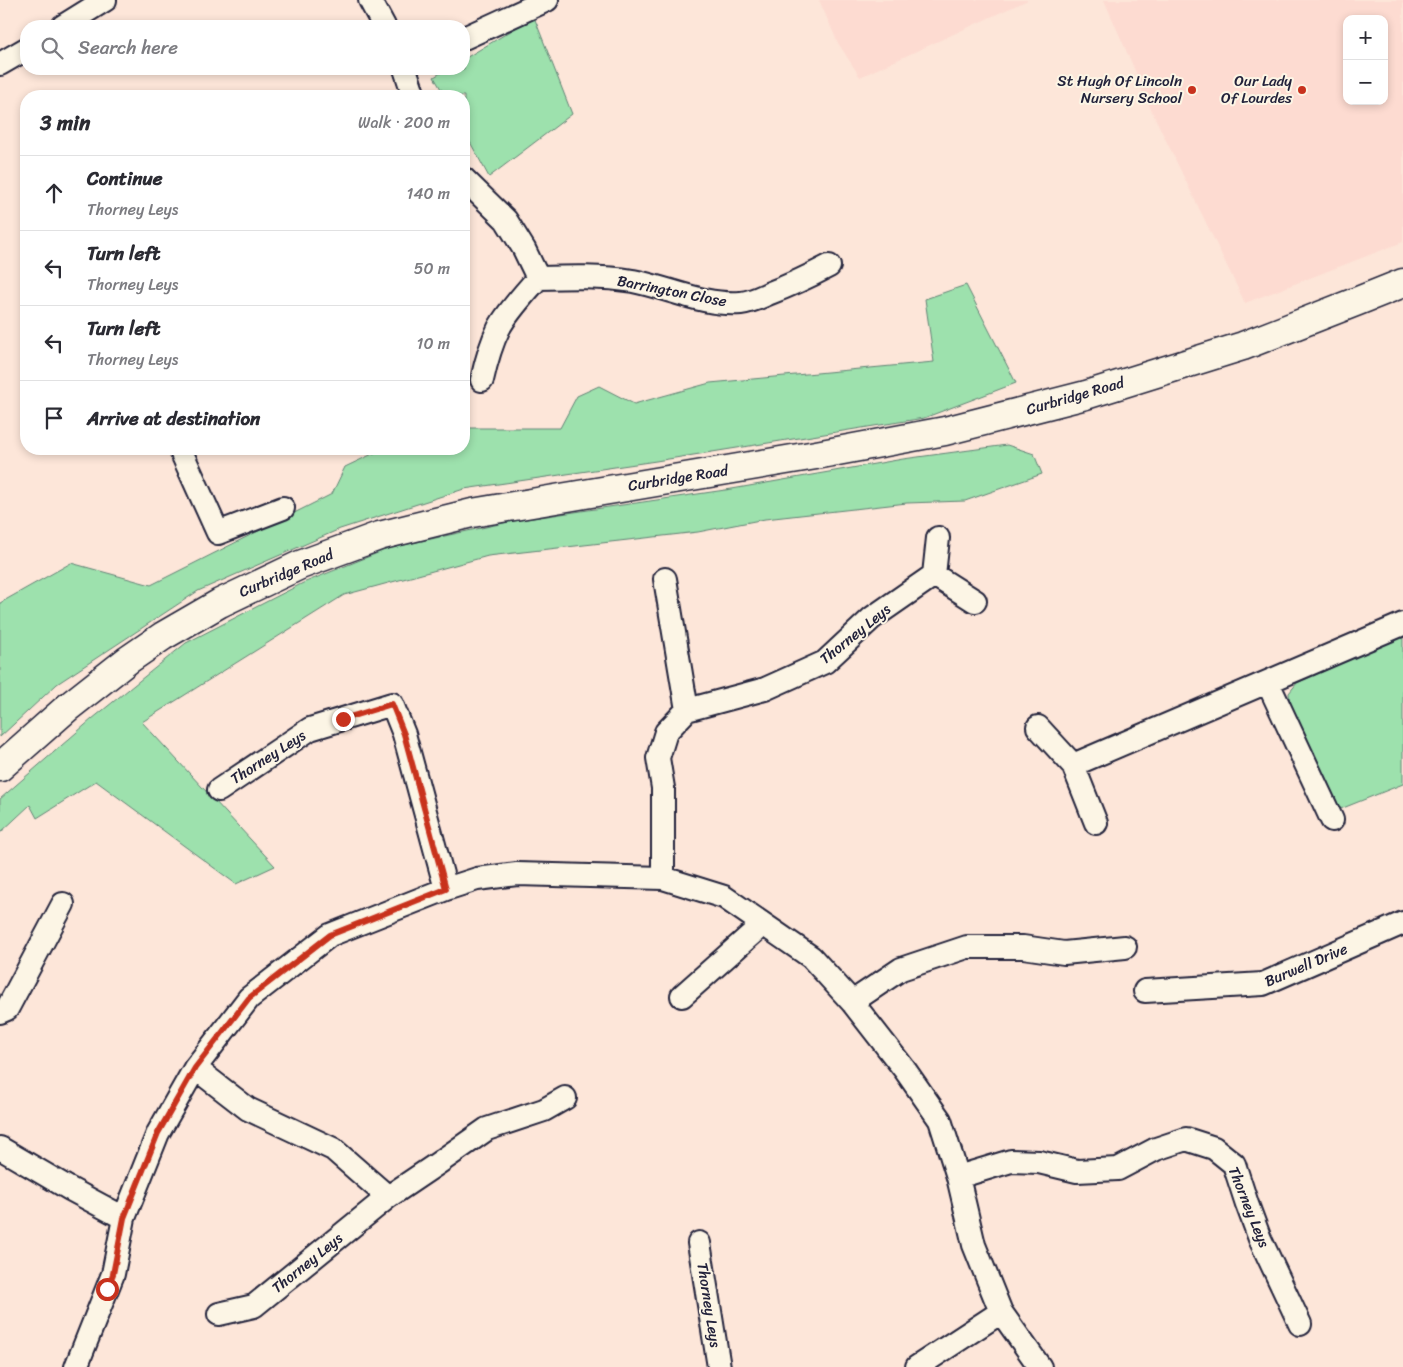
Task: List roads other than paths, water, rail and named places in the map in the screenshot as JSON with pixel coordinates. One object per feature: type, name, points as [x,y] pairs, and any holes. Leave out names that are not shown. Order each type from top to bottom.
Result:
[{"type":"main road","name":"Curbridge Road","points":[[0,767],[66,708],[128,660],[163,636],[220,603],[300,565],[379,536],[472,513],[816,455],[945,431],[1086,395],[1243,346],[1403,282]]},
{"type":"street","points":[[73,20],[105,0]]},
{"type":"street","points":[[370,0],[381,20]]},
{"type":"street","points":[[470,35],[548,0]]},
{"type":"street","points":[[0,64],[20,52]]},
{"type":"street","points":[[407,75],[412,90]]},
{"type":"street","points":[[470,186],[506,220],[524,249],[538,278],[522,296],[500,327],[489,352],[482,380]]},
{"type":"street","name":"Barrington Close","points":[[538,278],[602,278],[634,282],[724,303],[743,302],[763,296],[800,282],[829,266]]},
{"type":"street","points":[[183,455],[218,533],[283,508]]},
{"type":"street","points":[[938,538],[934,576],[975,601]]},
{"type":"street","name":"Thorney Leys","points":[[687,710],[765,689],[825,662],[872,618],[934,576]]},
{"type":"street","points":[[663,878],[662,788],[658,758],[666,732],[687,710],[665,579]]},
{"type":"street","points":[[1073,766],[1403,624]]},
{"type":"street","points":[[1268,683],[1332,820]]},
{"type":"street","name":"Thorney Leys","points":[[219,790],[310,729],[392,704],[404,734],[446,889]]},
{"type":"street","points":[[1038,726],[1073,766],[1096,823]]},
{"type":"street","points":[[76,1367],[113,1274],[124,1218],[158,1133],[195,1068],[249,998],[330,935],[446,889],[477,879],[517,874],[663,878],[724,897],[811,957],[852,1002],[905,1070],[940,1120],[958,1177],[974,1245],[1000,1312],[1040,1367]]},
{"type":"street","points":[[0,1012],[7,1009],[63,904]]},
{"type":"street","name":"Burwell Drive","points":[[1144,991],[1264,984],[1403,923]]},
{"type":"street","points":[[682,996],[763,924]]},
{"type":"street","points":[[852,1002],[901,969],[967,948],[1023,946],[1064,953],[1125,947]]},
{"type":"street","points":[[195,1068],[248,1109],[333,1149],[388,1197]]},
{"type":"street","name":"Thorney Leys","points":[[219,1314],[254,1306],[388,1197],[487,1129],[544,1110],[565,1098]]},
{"type":"street","name":"Thorney Leys","points":[[958,1177],[1011,1161],[1039,1162],[1077,1171],[1118,1169],[1156,1149],[1186,1139],[1214,1148],[1234,1164],[1260,1239],[1300,1324]]},
{"type":"street","points":[[0,1148],[124,1218]]},
{"type":"street","name":"Thorney Leys","points":[[699,1243],[719,1367]]},
{"type":"street","points":[[917,1367],[1000,1312]]},
{"type":"place","name":"St Hugh Of Lincoln Nursery School","points":[[1192,90]]},
{"type":"place","name":"Our Lady Of Lourdes","points":[[1302,90]]}]
